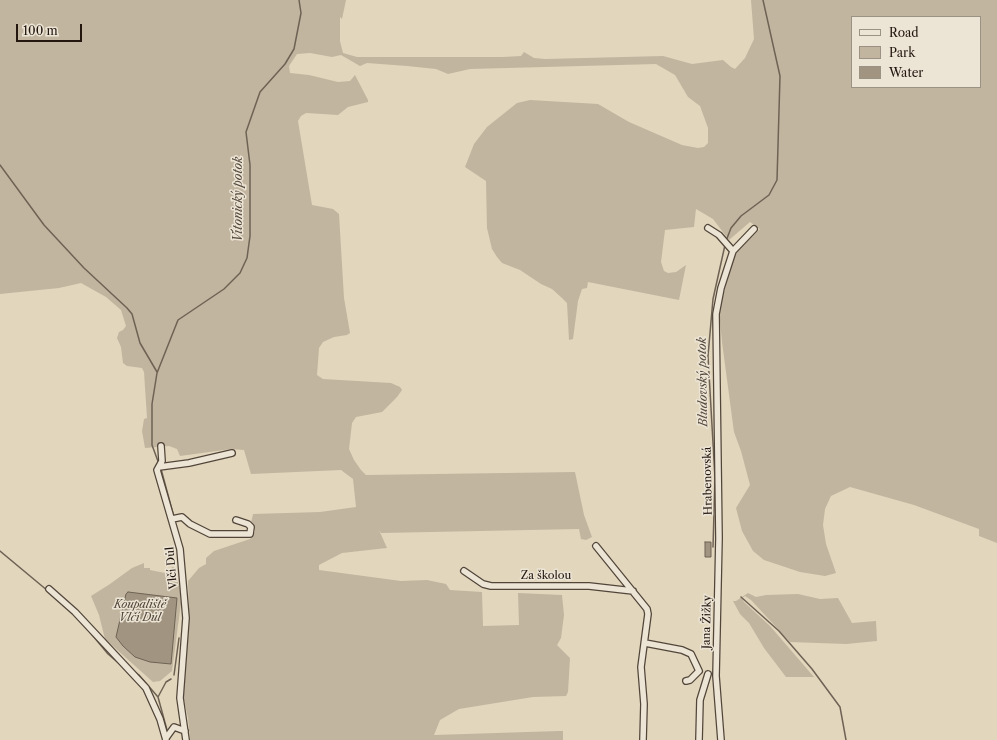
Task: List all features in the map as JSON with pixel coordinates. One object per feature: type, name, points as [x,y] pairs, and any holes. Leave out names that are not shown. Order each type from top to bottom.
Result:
[{"type":"street","points":[[708,228],[719,235],[734,251]]},
{"type":"street","name":"Hrabenovská","points":[[718,569],[719,531],[716,314],[721,288],[734,251],[754,229]]},
{"type":"street","name":"Vlčí Důl","points":[[161,446],[162,461],[157,470],[180,544],[186,618],[180,684],[186,740]]},
{"type":"street","points":[[159,467],[189,463],[232,454]]},
{"type":"street","points":[[172,519],[182,517],[190,524],[210,534],[250,534],[252,527],[236,520]]},
{"type":"street","points":[[596,546],[647,609],[645,643],[641,667],[644,704],[644,740]]},
{"type":"street","name":"Jana Žižky","points":[[718,569],[716,676],[721,740]]},
{"type":"street","name":"Za školou","points":[[464,571],[483,584],[491,586],[589,586],[633,591]]},
{"type":"street","points":[[49,589],[75,612],[146,688],[158,713],[166,739]]},
{"type":"street","points":[[645,643],[682,650],[691,654],[699,671],[716,676]]},
{"type":"street","points":[[686,682],[699,671]]},
{"type":"street","points":[[699,740],[700,700],[708,674]]},
{"type":"street","points":[[166,739],[174,727],[185,731]]},
{"type":"green space","points":[[0,0],[346,0],[342,19],[340,17],[340,41],[343,53],[357,57],[503,57],[521,56],[524,52],[534,58],[545,59],[663,56],[692,64],[723,60],[735,69],[745,58],[754,39],[751,0],[997,0],[997,543],[979,536],[979,529],[914,505],[850,487],[831,496],[825,509],[823,525],[826,544],[836,573],[825,576],[800,572],[764,560],[753,551],[742,531],[736,508],[750,485],[741,451],[734,432],[719,310],[736,252],[760,229],[750,222],[729,240],[713,219],[696,209],[694,227],[665,230],[661,262],[664,271],[668,273],[676,272],[686,265],[679,300],[588,282],[587,288],[582,289],[578,301],[573,339],[569,340],[567,303],[552,289],[541,284],[520,270],[502,263],[492,249],[487,228],[486,181],[465,167],[474,144],[487,127],[517,103],[530,100],[598,104],[629,122],[682,145],[698,148],[704,147],[708,143],[708,128],[700,106],[688,97],[675,75],[656,64],[470,69],[448,74],[436,69],[407,66],[367,63],[360,66],[341,55],[332,57],[310,53],[297,54],[289,66],[290,73],[309,75],[338,82],[350,81],[355,75],[368,100],[368,102],[348,107],[338,115],[306,113],[301,116],[298,121],[312,205],[333,209],[339,214],[344,298],[350,333],[347,335],[334,337],[323,342],[319,348],[317,375],[323,379],[391,383],[400,387],[402,390],[382,412],[356,417],[352,423],[349,449],[354,460],[366,475],[575,472],[584,515],[592,537],[586,540],[581,539],[579,529],[381,533],[379,530],[387,548],[342,553],[319,565],[319,570],[401,581],[427,580],[446,584],[450,590],[482,592],[483,626],[519,625],[518,593],[562,595],[564,615],[561,638],[557,645],[570,658],[568,692],[566,696],[533,697],[459,709],[440,720],[434,735],[563,731],[563,740],[190,740],[188,718],[182,691],[189,617],[188,581],[199,568],[206,564],[206,558],[214,551],[250,539],[253,536],[255,531],[251,523],[253,514],[320,512],[356,507],[353,479],[341,470],[251,474],[244,450],[231,449],[180,456],[177,449],[169,446],[145,448],[142,431],[144,419],[147,418],[144,372],[142,368],[127,366],[123,363],[121,347],[117,338],[119,332],[126,326],[121,310],[106,297],[81,283],[59,288],[0,294]]},
{"type":"green space","name":"Koupaliště Vlčí Důl","points":[[144,563],[144,568],[150,568],[150,570],[170,574],[172,567],[176,568],[177,580],[180,589],[181,603],[172,671],[160,681],[153,682],[105,639],[99,615],[91,596],[132,568]]},
{"type":"green space","points":[[748,593],[756,597],[766,595],[798,594],[820,599],[838,598],[852,623],[876,621],[877,641],[846,644],[790,642],[751,600],[745,596],[742,598],[744,602],[770,626],[814,677],[786,677],[764,648],[749,623],[740,614],[733,601],[736,601]]},
{"type":"water","points":[[705,542],[711,542],[711,557],[705,557]]},
{"type":"water","points":[[128,592],[177,598],[171,664],[150,662],[135,657],[116,637],[126,594]]},
{"type":"waterway","name":"Vítonický potok","points":[[159,464],[152,445],[152,404],[157,373],[178,320],[224,289],[240,273],[247,258],[250,236],[250,165],[246,132],[260,92],[285,64],[294,49],[301,13],[299,0]]},
{"type":"waterway","name":"Bludovský potok","points":[[726,241],[731,228],[741,216],[769,195],[777,180],[780,76],[763,0]]},
{"type":"waterway","points":[[0,165],[44,225],[84,268],[132,314],[140,343],[157,372]]},
{"type":"waterway","name":"Bludovský potok","points":[[713,547],[715,478],[708,356],[713,299],[725,245]]},
{"type":"waterway","name":"Vítonický potok","points":[[161,469],[174,517]]},
{"type":"waterway","points":[[0,551],[48,591]]},
{"type":"waterway","name":"Bludovský potok","points":[[741,597],[779,631],[812,669],[840,707],[846,740]]},
{"type":"waterway","points":[[84,625],[108,654],[122,666]]},
{"type":"waterway","name":"Vítonický potok","points":[[174,675],[179,638]]},
{"type":"waterway","points":[[131,669],[139,675],[158,697]]},
{"type":"waterway","name":"Vítonický potok","points":[[167,730],[158,697],[166,682],[171,679]]}]
